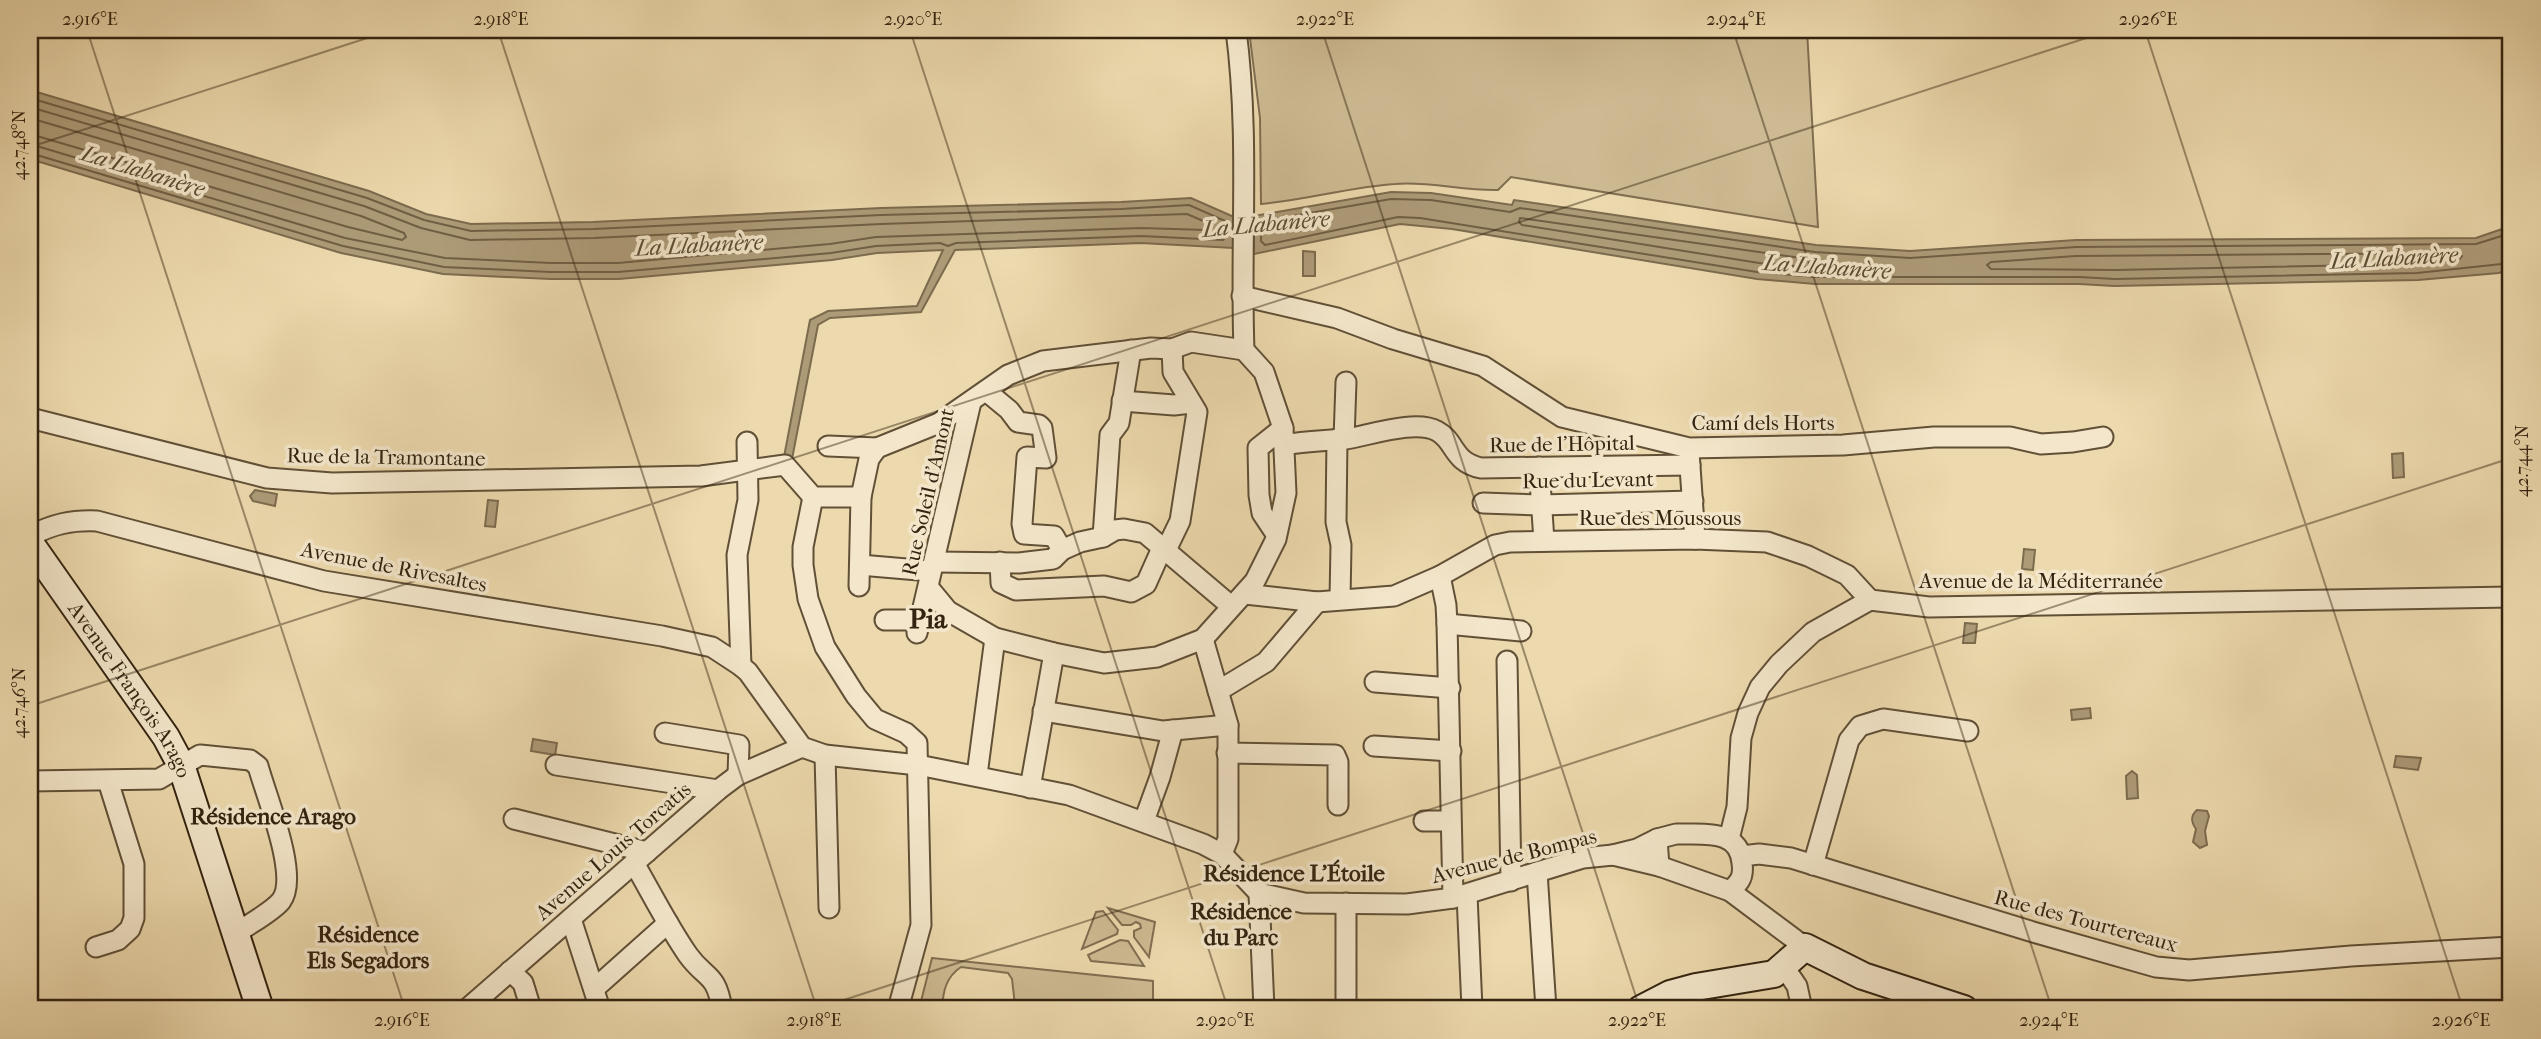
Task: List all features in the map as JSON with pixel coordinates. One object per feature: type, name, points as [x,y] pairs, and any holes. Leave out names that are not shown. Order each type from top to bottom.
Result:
[{"type":"main road","name":"Avenue François Arago","points":[[30,544],[166,737],[181,765],[260,1009]]},
{"type":"main road","points":[[1641,1009],[1670,994],[1696,987],[1774,974],[1805,947],[1863,976],[1964,1009]]},
{"type":"street","points":[[1236,30],[1244,103],[1244,350]]},
{"type":"street","name":"Camí dels Horts","points":[[1242,296],[1337,318],[1393,339],[1483,366],[1562,416],[1689,456],[1947,437],[2010,437],[2042,444],[2103,437]]},
{"type":"street","points":[[828,446],[877,448],[939,423],[1008,375],[1042,361],[1131,350],[1172,349],[1191,342],[1244,350],[1264,372],[1284,436],[1286,493],[1276,540],[1255,581],[1203,639],[1157,657],[1135,661],[1104,663],[1054,653],[995,638],[948,611],[931,574]]},
{"type":"street","points":[[1000,562],[1001,583],[1016,590],[1104,586],[1131,592],[1146,584],[1180,521],[1197,412],[1173,372],[1172,349]]},
{"type":"street","points":[[1104,530],[1110,435],[1119,422],[1131,350]]},
{"type":"street","points":[[1340,599],[1340,545],[1336,522],[1346,382]]},
{"type":"street","points":[[979,396],[1009,410],[1018,422],[1039,425],[1042,428],[1046,458],[1027,457],[1022,524],[1024,534],[1062,547]]},
{"type":"street","name":"Rue Soleil d'Amont","points":[[885,622],[918,626],[979,396]]},
{"type":"street","points":[[1122,401],[1174,405],[1191,403]]},
{"type":"street","name":"Rue de la Tramontane","points":[[30,418],[267,478],[332,483],[608,479],[701,476],[785,465],[813,497]]},
{"type":"street","name":"Rue de l'Hôpital","points":[[1284,436],[1341,439],[1407,428],[1430,428],[1439,432],[1466,465],[1480,468],[1539,467],[1689,456]]},
{"type":"street","points":[[1276,534],[1262,513],[1258,449],[1284,436]]},
{"type":"street","points":[[744,669],[737,555],[748,500],[747,442]]},
{"type":"street","points":[[859,586],[862,497],[869,460],[877,448]]},
{"type":"street","points":[[1689,456],[1695,539]]},
{"type":"street","points":[[1539,467],[1544,541]]},
{"type":"street","points":[[862,497],[813,497],[803,547],[803,565],[808,599],[825,647],[856,696],[875,719],[906,733],[916,743],[921,925],[898,1009]]},
{"type":"street","name":"Rue du Levant","points":[[1483,503],[1541,505],[1693,501]]},
{"type":"street","name":"Avenue de Rivesaltes","points":[[30,536],[52,525],[72,520],[97,521],[324,581],[712,646],[744,669],[803,747]]},
{"type":"street","points":[[860,565],[931,574],[1000,562],[1019,563],[1104,530],[1124,529],[1145,533],[1238,600]]},
{"type":"street","name":"Rue des Moussous","points":[[1238,600],[1317,602],[1394,596],[1440,576],[1495,545],[1510,542],[1695,539],[1767,542],[1808,556],[1847,575],[1870,600]]},
{"type":"street","points":[[1440,576],[1446,606],[1450,688],[1450,821],[1472,1009]]},
{"type":"street","name":"Avenue de la Méditerranée","points":[[1870,600],[1929,607],[2511,597]]},
{"type":"street","points":[[1805,947],[1730,891],[1740,882],[1743,872],[1742,856],[1736,844],[1729,839],[1737,807],[1741,738],[1748,713],[1760,687],[1779,664],[1813,632],[1870,600]]},
{"type":"street","points":[[1217,691],[1266,662],[1317,602]]},
{"type":"street","points":[[1447,624],[1521,631]]},
{"type":"street","points":[[977,775],[995,638]]},
{"type":"street","points":[[1203,639],[1228,725],[1228,839],[1222,854]]},
{"type":"street","points":[[1030,788],[1054,653]]},
{"type":"street","points":[[1507,662],[1511,881]]},
{"type":"street","points":[[1375,682],[1450,688]]},
{"type":"street","points":[[1042,711],[1173,730],[1228,725]]},
{"type":"street","points":[[1813,864],[1849,740],[1860,726],[1883,719],[1968,732]]},
{"type":"street","points":[[1144,821],[1173,730]]},
{"type":"street","points":[[666,733],[739,745],[738,775]]},
{"type":"street","points":[[1374,746],[1451,751]]},
{"type":"street","points":[[803,747],[825,755],[918,765],[1069,795],[1144,821],[1222,854],[1259,893],[1264,1009]]},
{"type":"street","name":"Avenue Louis Torcatis","points":[[467,1009],[718,790],[738,775],[803,747]]},
{"type":"street","points":[[1227,753],[1335,755],[1338,762],[1338,805]]},
{"type":"street","points":[[30,781],[159,779],[200,755],[250,760],[258,766],[286,862],[288,885],[281,902],[237,933]]},
{"type":"street","points":[[825,755],[829,908]]},
{"type":"street","points":[[556,765],[718,790]]},
{"type":"street","points":[[96,947],[118,940],[130,929],[134,918],[134,864],[108,781]]},
{"type":"street","points":[[514,819],[640,858],[668,923],[690,958],[712,978],[719,990],[722,1009]]},
{"type":"street","points":[[1424,821],[1450,821]]},
{"type":"street","name":"Avenue de Bompas","points":[[1259,893],[1304,903],[1407,904],[1460,896],[1583,858],[1637,849],[1657,839],[1676,834],[1721,835],[1729,839]]},
{"type":"street","points":[[1657,839],[1659,866]]},
{"type":"street","name":"Rue des Tourtereaux","points":[[1742,856],[1759,854],[1791,858],[2156,967],[2189,970],[2351,956],[2511,947]]},
{"type":"street","name":"Avenue de Bompas","points":[[1613,855],[1659,866],[1730,891]]},
{"type":"street","points":[[1537,872],[1546,1009]]},
{"type":"street","points":[[1346,903],[1346,1009]]},
{"type":"street","points":[[571,919],[600,1009]]},
{"type":"street","points":[[594,989],[668,923]]},
{"type":"street","points":[[1784,967],[1797,986],[1802,1009]]},
{"type":"street","points":[[510,971],[523,983],[531,1009]]},
{"type":"shaded area","points":[[1249,30],[1807,30],[1818,227],[1511,177],[1498,190],[1395,184],[1261,204],[1260,118]]},
{"type":"shaded area","points":[[1108,908],[1155,922],[1149,957],[1134,937],[1134,931],[1141,928],[1140,924],[1136,922],[1122,925]]},
{"type":"shaded area","points":[[1103,911],[1118,930],[1117,934],[1082,949],[1096,912]]},
{"type":"shaded area","points":[[1120,940],[1128,941],[1144,966],[1091,961],[1088,955]]},
{"type":"shaded area","points":[[932,958],[1153,981],[1153,1009],[1079,1009],[1052,1006],[1019,1008],[1015,1005],[1012,979],[1008,973],[961,967],[946,985],[942,1009],[919,1009]]},
{"type":"water","name":"La Llabanère","points":[[30,90],[369,191],[426,214],[471,224],[593,222],[881,208],[1191,198],[1234,217],[1233,248],[1141,243],[955,250],[921,312],[830,318],[818,325],[792,459],[784,457],[810,320],[828,311],[917,306],[943,250],[877,253],[832,260],[619,279],[443,274],[341,253],[30,159]]},
{"type":"water","name":"La Llabanère","points":[[1391,192],[1431,193],[1512,205],[1514,200],[1816,245],[1910,251],[2076,240],[2476,238],[2511,226],[2511,269],[2499,273],[2418,280],[2114,286],[1815,284],[1757,279],[1452,229],[1400,224],[1254,254],[1254,216]]},
{"type":"water","points":[[1303,251],[1315,252],[1315,276],[1303,276]]},
{"type":"water","points":[[2403,453],[2404,477],[2393,478],[2392,454]]},
{"type":"water","points":[[255,490],[277,494],[275,506],[253,501],[250,496]]},
{"type":"water","points":[[488,500],[498,501],[495,527],[485,526]]},
{"type":"water","points":[[2024,549],[2035,550],[2033,570],[2022,569]]},
{"type":"water","points":[[1965,623],[1977,624],[1975,643],[1963,643]]},
{"type":"water","points":[[2090,708],[2091,718],[2072,720],[2071,710]]},
{"type":"water","points":[[533,739],[557,743],[555,755],[531,751]]},
{"type":"water","points":[[2396,756],[2421,758],[2418,770],[2394,767]]},
{"type":"water","points":[[2132,771],[2137,775],[2138,798],[2127,799],[2126,776]]},
{"type":"water","points":[[2197,810],[2207,811],[2209,816],[2205,831],[2207,845],[2200,848],[2193,842],[2196,829],[2192,817]]},
{"type":"district","name":"Pia","points":[[928,618]]},
{"type":"district","name":"Résidence Arago","points":[[273,816]]},
{"type":"district","name":"Résidence L'Étoile","points":[[1294,873]]},
{"type":"district","name":"Résidence du Parc","points":[[1241,924]]},
{"type":"district","name":"Résidence Els Segadors","points":[[368,947]]}]
